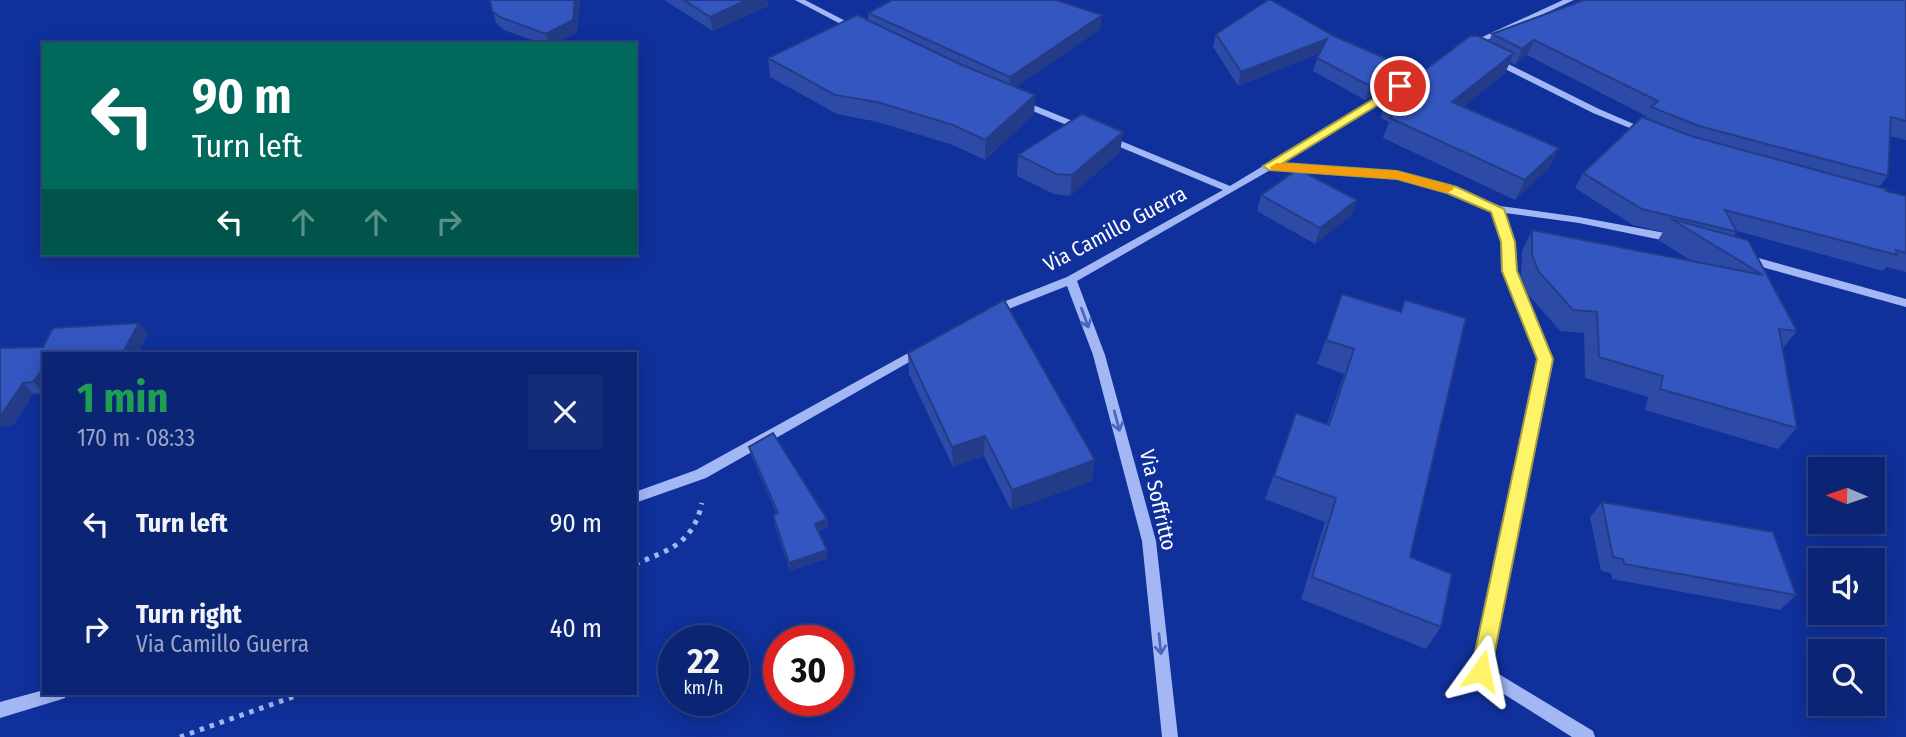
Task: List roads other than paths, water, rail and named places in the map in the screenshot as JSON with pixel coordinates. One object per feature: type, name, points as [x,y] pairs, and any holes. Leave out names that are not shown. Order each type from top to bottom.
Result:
[{"type":"street","points":[[799,0],[870,36]]},
{"type":"street","points":[[1477,52],[1465,46],[1570,0]]},
{"type":"street","points":[[1489,58],[1596,111],[1660,137]]},
{"type":"street","name":"Via Camillo Guerra","points":[[981,315],[1071,280],[1231,190],[1407,82]]},
{"type":"street","points":[[1017,101],[1231,190]]},
{"type":"street","points":[[1269,166],[1397,175],[1452,190],[1497,209],[1579,220],[1683,241]]},
{"type":"street","points":[[1497,209],[1508,242],[1510,271],[1545,359],[1481,671],[1587,737]]},
{"type":"street","points":[[1735,256],[1906,303]]},
{"type":"street","name":"Via Soffritto","points":[[1071,280],[1099,355],[1149,541],[1170,737]]},
{"type":"street","points":[[637,497],[701,474],[935,342]]},
{"type":"street","points":[[0,710],[52,695]]}]
